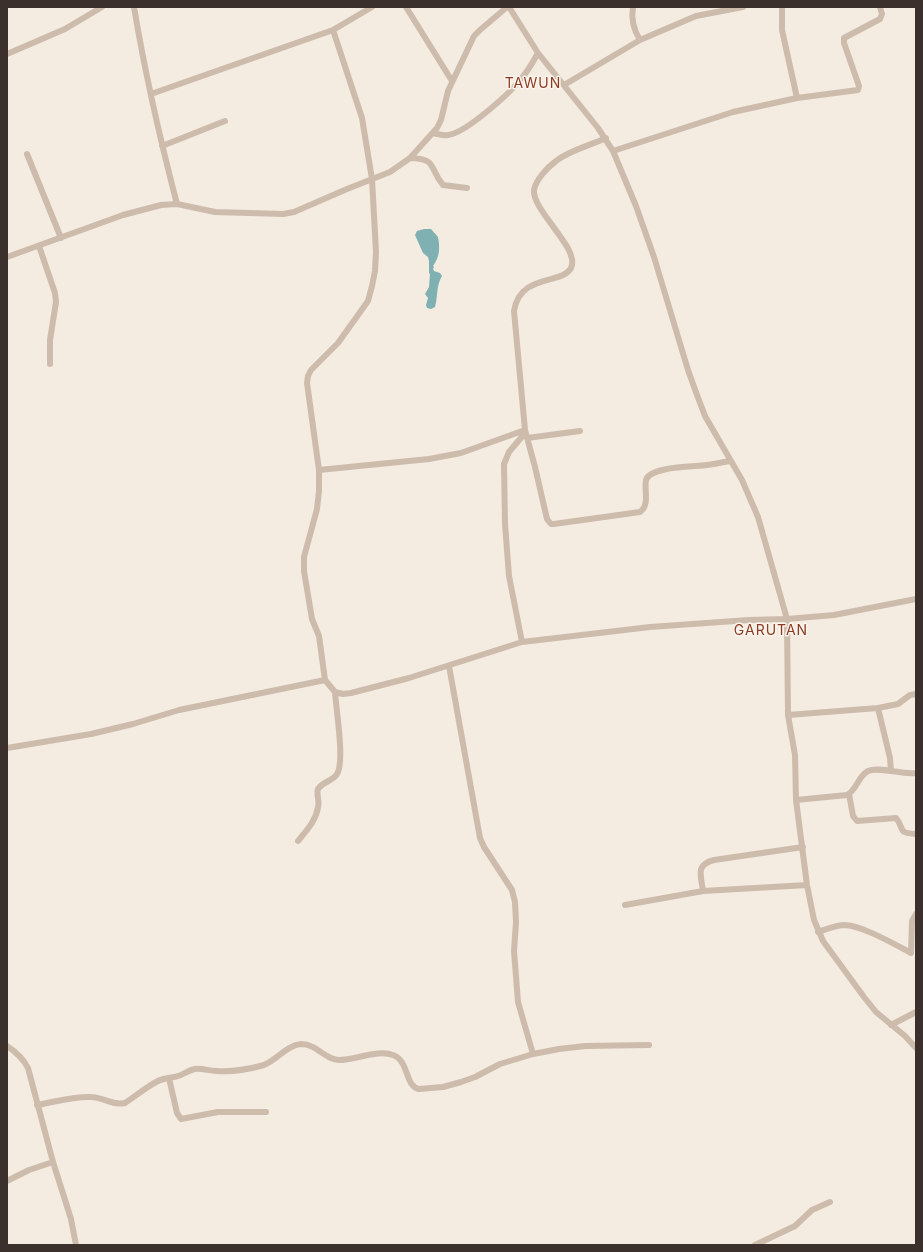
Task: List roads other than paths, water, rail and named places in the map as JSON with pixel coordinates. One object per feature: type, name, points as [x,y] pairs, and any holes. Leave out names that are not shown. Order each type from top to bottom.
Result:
[{"type":"street","points":[[7,54],[65,28],[102,7]]},
{"type":"street","points":[[134,7],[142,56],[162,146],[178,204]]},
{"type":"street","points":[[151,94],[334,30],[372,7]]},
{"type":"street","points":[[406,7],[452,81]]},
{"type":"street","points":[[7,258],[123,214],[149,208],[178,204],[215,212],[283,214],[294,212],[390,172],[410,158],[433,133],[441,120],[452,81],[474,36],[508,7],[538,53],[606,138],[613,151],[636,206],[654,257],[688,370],[705,416],[742,480],[758,517],[787,619],[788,715],[795,755],[796,800],[807,884],[814,920],[818,932],[838,963],[876,1012],[916,1048]]},
{"type":"street","points":[[633,7],[632,13],[634,28],[640,40]]},
{"type":"street","points":[[564,85],[640,40],[696,16],[743,7]]},
{"type":"street","points":[[782,7],[782,30],[797,98]]},
{"type":"street","points":[[613,151],[733,112],[797,98],[858,90],[859,86],[844,43],[844,38],[880,18],[882,14],[880,7]]},
{"type":"street","points":[[334,30],[362,118],[372,179],[376,252],[372,286],[368,301],[338,343],[312,370],[308,376],[307,382],[319,470],[319,491],[317,509],[304,557],[306,591],[312,619],[319,636],[325,680],[335,692],[343,694],[371,688],[449,666],[522,642],[650,627],[834,615],[916,599]]},
{"type":"street","points":[[433,133],[448,135],[456,133],[483,114],[513,88],[533,63],[538,53]]},
{"type":"street","points":[[162,146],[225,121]]},
{"type":"street","points":[[606,138],[573,152],[556,162],[541,177],[534,190],[535,196],[552,226],[569,250],[572,264],[571,268],[563,274],[530,286],[524,291],[515,304],[515,324],[526,434],[548,522],[554,524],[640,512],[643,510],[645,504],[647,478],[650,474],[676,468],[731,461]]},
{"type":"street","points":[[27,154],[61,238]]},
{"type":"street","points":[[410,158],[426,160],[430,163],[443,185],[466,188]]},
{"type":"street","points":[[40,246],[55,293],[56,302],[50,340],[50,364]]},
{"type":"street","points":[[319,470],[429,459],[461,453],[486,443],[526,434],[580,431]]},
{"type":"street","points":[[522,642],[509,576],[505,524],[504,469],[505,458],[526,434]]},
{"type":"street","points":[[449,666],[480,838],[484,847],[512,890],[515,902],[515,957],[518,1002],[533,1054]]},
{"type":"street","points":[[7,748],[91,734],[133,724],[179,710],[325,680]]},
{"type":"street","points":[[298,841],[309,828],[315,817],[318,807],[319,788],[334,778],[338,773],[341,759],[335,692]]},
{"type":"street","points":[[788,715],[878,708],[898,704],[910,695],[916,694]]},
{"type":"street","points":[[878,708],[890,758],[891,771]]},
{"type":"street","points":[[796,800],[844,796],[850,794],[859,779],[868,772],[876,770],[908,774],[916,773]]},
{"type":"street","points":[[850,794],[854,816],[857,821],[896,818],[903,832],[916,834]]},
{"type":"street","points":[[703,891],[700,870],[705,863],[714,860],[803,848]]},
{"type":"street","points":[[625,905],[703,891],[807,884]]},
{"type":"street","points":[[818,932],[832,926],[845,925],[859,928],[911,953],[912,921],[916,914]]},
{"type":"street","points":[[891,1025],[916,1012]]},
{"type":"street","points":[[37,1105],[69,1098],[90,1096],[121,1104],[125,1103],[156,1082],[195,1069],[218,1072],[258,1066],[276,1059],[293,1046],[305,1044],[312,1046],[329,1057],[337,1060],[372,1055],[394,1055],[400,1059],[410,1082],[416,1089],[425,1089],[461,1082],[475,1077],[500,1064],[533,1054],[559,1049],[585,1046],[649,1045]]},
{"type":"street","points":[[7,1046],[20,1055],[25,1061],[53,1162],[71,1219],[76,1245]]},
{"type":"street","points":[[170,1078],[177,1113],[181,1119],[218,1112],[266,1112]]},
{"type":"street","points":[[7,1181],[29,1170],[53,1162]]},
{"type":"street","points":[[755,1245],[795,1226],[812,1210],[830,1202]]},
{"type":"water","points":[[431,229],[438,237],[439,252],[433,269],[442,276],[438,287],[435,307],[431,309],[427,308],[426,305],[428,298],[425,294],[429,287],[429,261],[428,257],[423,253],[415,235],[417,231]]},
{"type":"district","name":"TAWUN","points":[[533,84]]},
{"type":"district","name":"GARUTAN","points":[[771,631]]}]
